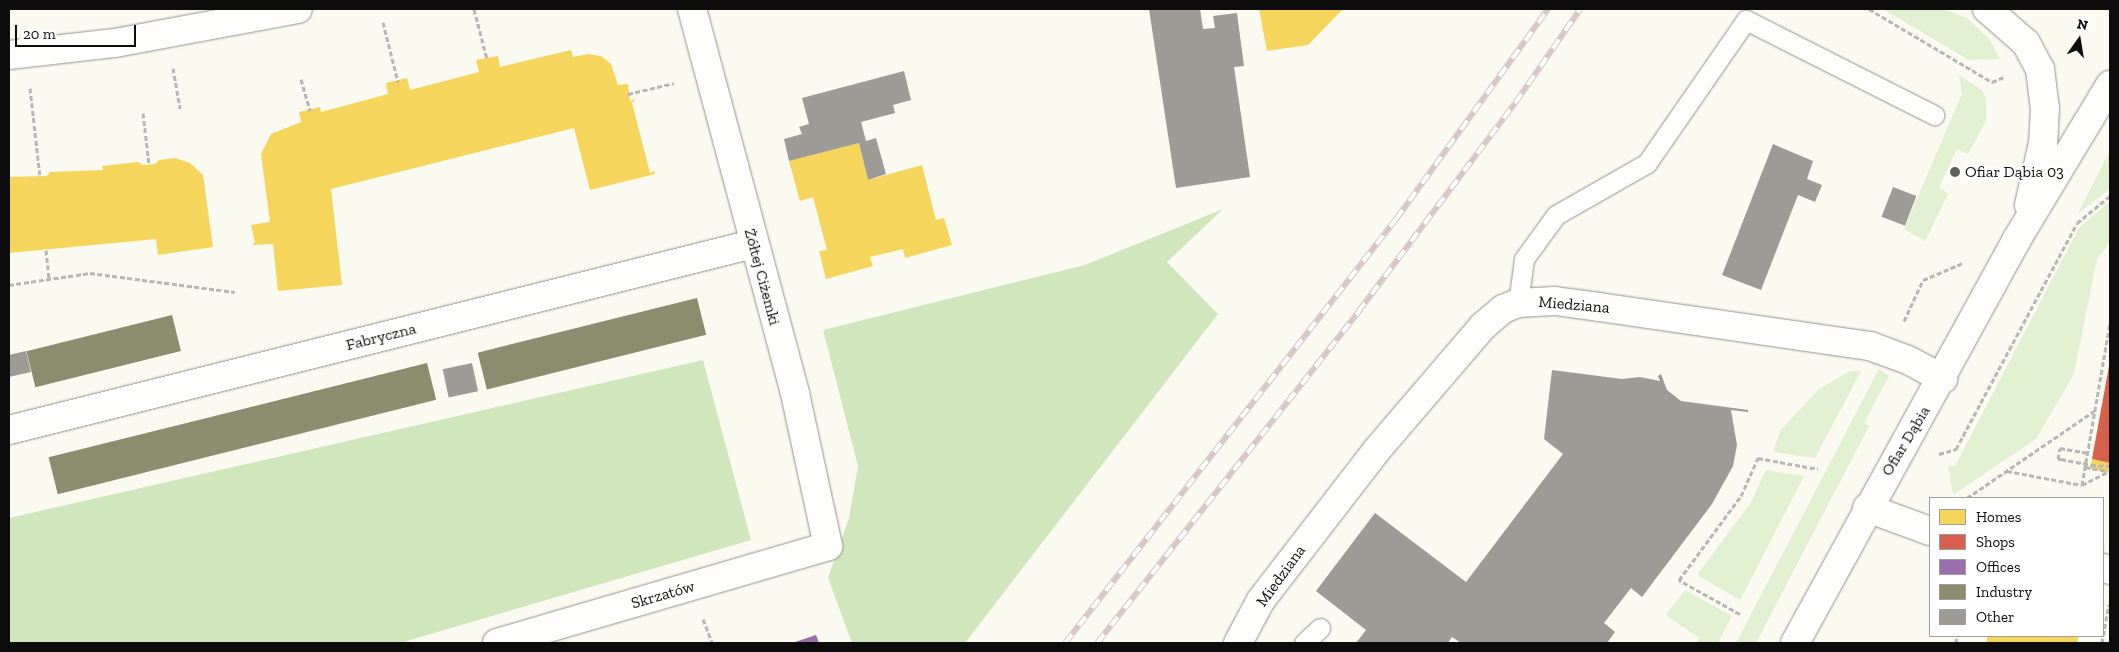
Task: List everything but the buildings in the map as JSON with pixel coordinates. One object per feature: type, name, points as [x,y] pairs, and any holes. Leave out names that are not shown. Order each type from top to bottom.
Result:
[{"type":"street","points":[[9,55],[115,42],[298,9]]},
{"type":"street","name":"Żółtej Ciżemki","points":[[692,9],[753,244],[795,393],[828,546]]},
{"type":"street","name":"Ofiar Dąbia","points":[[1987,9],[2026,43],[2040,69],[2045,108],[2042,143],[2034,188],[2017,239]]},
{"type":"street","name":"Ofiar Dąbia","points":[[1795,643],[1867,508],[1943,379],[2017,239],[2110,85]]},
{"type":"street","name":"Fabryczna","points":[[9,430],[753,244]]},
{"type":"street","name":"Miedziana","points":[[1238,643],[1261,600],[1376,451],[1483,326],[1504,309],[1518,303],[1555,301],[1870,346],[1908,360],[1943,379]]},
{"type":"street","points":[[1867,508],[1929,531]]},
{"type":"street","name":"Skrzatów","points":[[497,643],[828,546]]},
{"type":"lane","points":[[1518,303],[1524,259],[1556,215],[1647,163],[1746,20],[1934,115]]},
{"type":"lane","points":[[1304,643],[1320,628]]},
{"type":"path","points":[[474,9],[487,60]]},
{"type":"path","points":[[1869,9],[1992,82],[2007,76]]},
{"type":"path","points":[[383,22],[398,82]]},
{"type":"path","points":[[172,65],[180,108]]},
{"type":"path","points":[[29,79],[40,177]]},
{"type":"path","points":[[301,79],[310,111]]},
{"type":"path","points":[[628,94],[674,82]]},
{"type":"path","points":[[143,113],[149,164]]},
{"type":"path","points":[[1889,469],[1956,450],[2077,223],[2110,196]]},
{"type":"path","points":[[46,250],[49,279]]},
{"type":"path","points":[[9,284],[90,273],[234,292]]},
{"type":"path","points":[[1900,330],[1923,280]]},
{"type":"path","points":[[2082,485],[2110,324]]},
{"type":"path","points":[[1968,497],[2094,410]]},
{"type":"path","points":[[2087,453],[2060,448],[2058,459],[2110,466]]},
{"type":"path","points":[[1740,614],[1679,580],[1741,496],[1758,458],[1818,469]]},
{"type":"path","points":[[2085,467],[2110,471]]},
{"type":"path","points":[[2007,471],[2082,485],[2110,471]]},
{"type":"path","points":[[2104,632],[2110,600]]},
{"type":"path","points":[[701,613],[712,643]]},
{"type":"green space","points":[[1883,9],[1943,9],[1967,18],[1990,40],[2000,59],[1969,60]]},
{"type":"green space","points":[[1959,75],[1982,90],[1986,99],[1986,121],[1968,154],[1957,149],[1939,187],[1948,194],[1925,241],[1904,229],[1962,94]]},
{"type":"green space","points":[[2110,151],[2110,189],[2078,213]]},
{"type":"green space","points":[[2110,201],[2110,242],[2097,259],[2074,374],[2036,439],[1953,495],[1948,466],[1955,466],[2079,228]]},
{"type":"green space","points":[[1223,209],[1167,262],[1218,314],[965,643],[852,643],[828,578],[849,518],[858,466],[823,330],[1085,265]]},
{"type":"green space","points":[[703,360],[751,540],[400,643],[9,643],[9,518]]},
{"type":"green space","points":[[1879,369],[1889,376],[1864,423],[1869,426],[1756,643],[1736,643]]},
{"type":"green space","points":[[1850,371],[1861,371],[1815,458],[1773,452],[1780,431],[1818,390]]},
{"type":"green space","points":[[1766,470],[1804,476],[1740,600],[1697,575],[1750,504]]},
{"type":"green space","points":[[1685,590],[1732,616],[1718,643],[1697,643],[1699,638],[1666,615]]},
{"type":"railway","points":[[1065,643],[1396,219],[1548,9]]},
{"type":"railway","points":[[1097,643],[1358,312],[1515,103],[1580,9]]},
{"type":"place","name":"Ofiar Dąbia 03","points":[[1955,172]]}]
